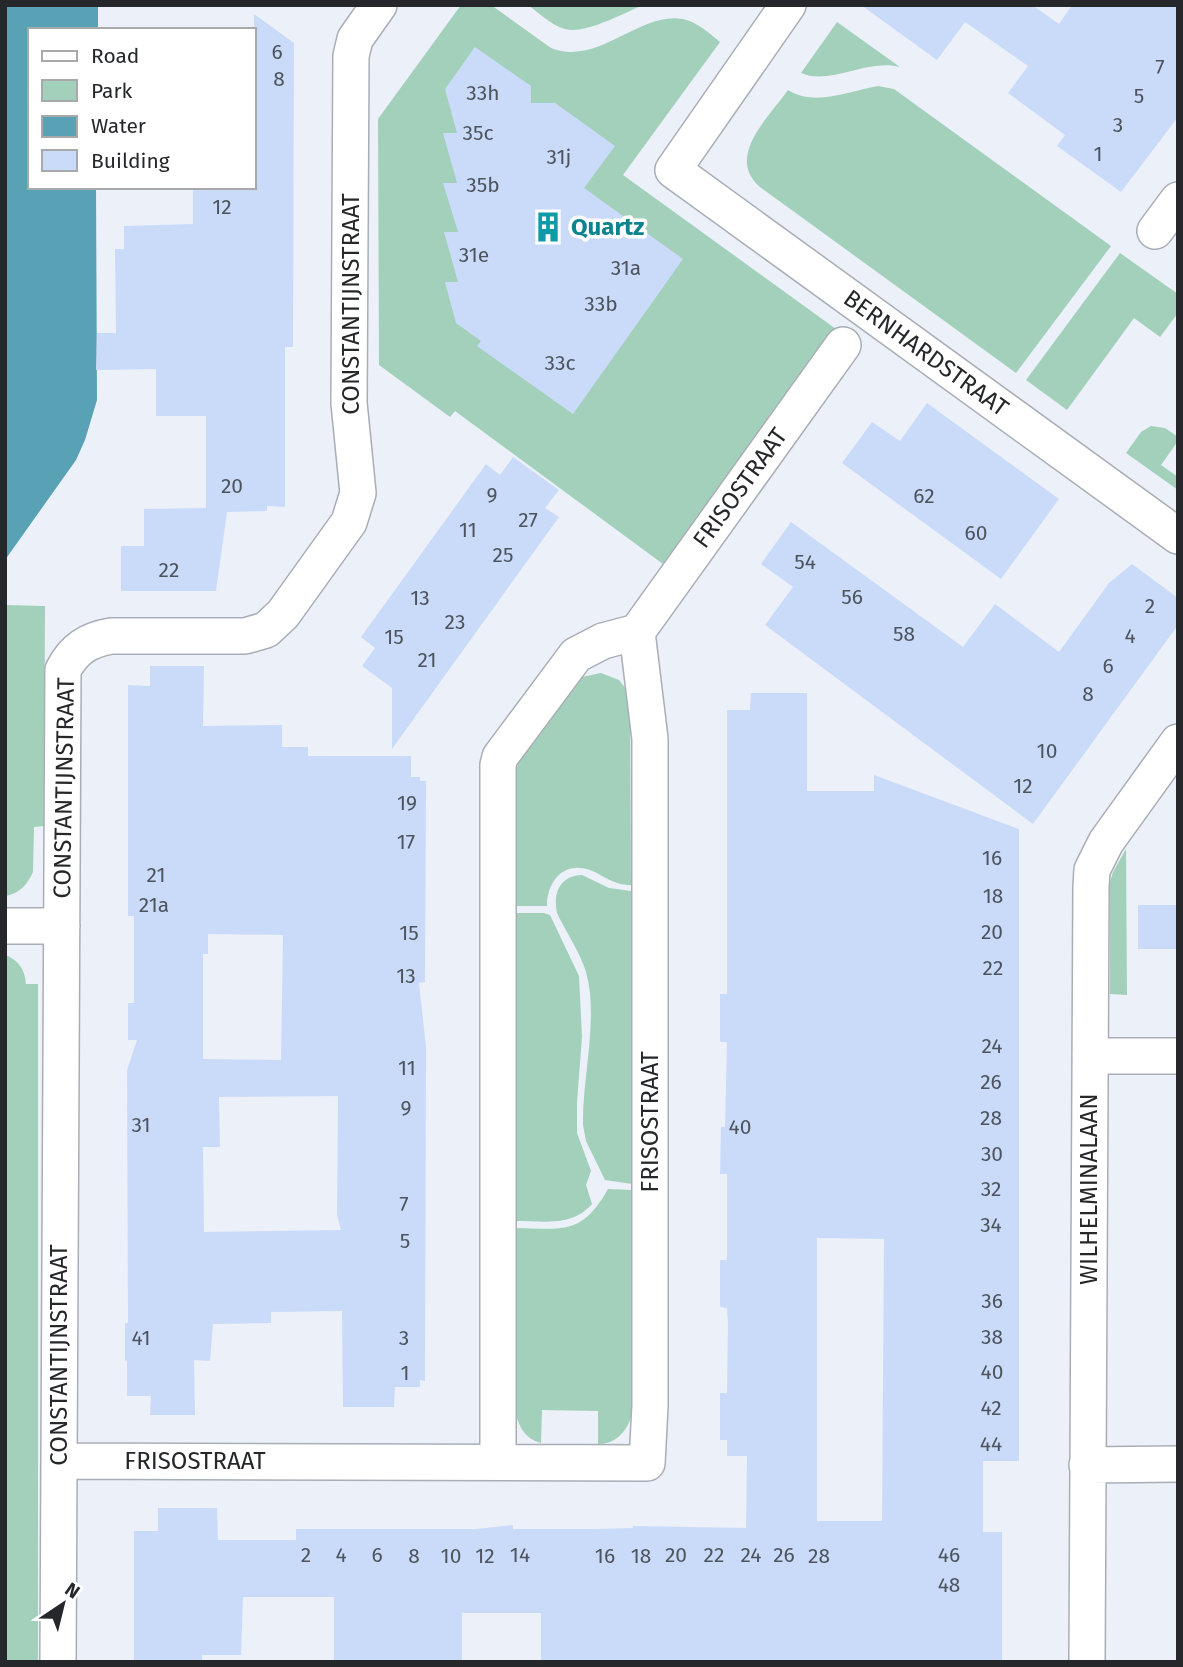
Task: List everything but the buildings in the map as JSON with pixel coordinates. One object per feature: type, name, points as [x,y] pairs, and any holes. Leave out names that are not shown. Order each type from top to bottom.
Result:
[{"type":"street","name":"CONSTANTIJNSTRAAT","points":[[58,1662],[63,670],[70,656],[78,648],[95,639],[111,636],[245,636],[266,630],[283,614],[348,522],[358,493],[349,403],[351,56],[355,39],[379,5]]},
{"type":"street","name":"BERNHARDSTRAAT","points":[[778,9],[673,170],[1178,536]]},
{"type":"street","points":[[1155,231],[1178,200]]},
{"type":"street","name":"FRISOSTRAAT","points":[[59,1461],[648,1463],[650,739],[637,632],[843,345]]},
{"type":"street","points":[[498,1461],[498,765],[500,757],[576,655],[603,641],[637,632]]},
{"type":"street","name":"WILHELMINALAAN","points":[[1087,1662],[1092,870],[1106,842],[1178,742]]},
{"type":"street","points":[[5,926],[62,926]]},
{"type":"street","points":[[1090,1056],[1178,1056]]},
{"type":"street","points":[[1087,1465],[1178,1464]]},
{"type":"green space","points":[[461,5],[491,5],[551,48],[568,52],[602,45],[651,23],[667,19],[683,19],[693,23],[720,42],[623,175],[836,329],[663,564],[455,411],[450,417],[379,365],[378,119]]},
{"type":"green space","points":[[528,5],[643,5],[604,22],[573,30],[555,25]]},
{"type":"green space","points":[[837,22],[900,67],[875,66],[824,76],[801,73]]},
{"type":"green space","points":[[878,86],[894,89],[1111,246],[1016,373],[760,187],[750,175],[748,150],[762,125],[788,90],[798,95],[821,98]]},
{"type":"green space","points":[[1120,253],[1178,294],[1178,313],[1160,337],[1134,318],[1067,410],[1026,380]]},
{"type":"green space","points":[[1151,426],[1165,428],[1178,437],[1161,465],[1178,477],[1178,490],[1126,453],[1141,432]]},
{"type":"green space","points":[[5,605],[45,606],[44,826],[34,827],[31,877],[19,891],[6,896]]},
{"type":"green space","points":[[601,673],[619,680],[630,694],[631,885],[614,882],[590,870],[572,868],[553,882],[547,906],[516,906],[518,764],[582,677]]},
{"type":"green space","points":[[1126,849],[1127,995],[1110,994],[1110,882]]},
{"type":"green space","points":[[582,875],[609,888],[631,891],[632,1184],[605,1180],[586,1141],[583,1125],[590,990],[586,972],[556,906],[557,893],[563,882]]},
{"type":"green space","points":[[516,913],[550,915],[579,976],[582,1037],[577,1133],[591,1171],[586,1185],[592,1204],[575,1216],[557,1221],[516,1221]]},
{"type":"green space","points":[[5,955],[20,966],[26,984],[38,984],[38,1662],[5,1662]]},
{"type":"green space","points":[[608,1189],[632,1190],[632,1413],[621,1435],[605,1444],[598,1444],[598,1411],[542,1410],[541,1443],[524,1433],[516,1415],[516,1228],[559,1228],[580,1222],[599,1204]]},
{"type":"water","points":[[5,5],[98,5],[98,28],[28,28],[28,189],[96,189],[97,400],[76,460],[5,560]]},
{"type":"place","name":"Quartz","points":[[548,227]]}]
